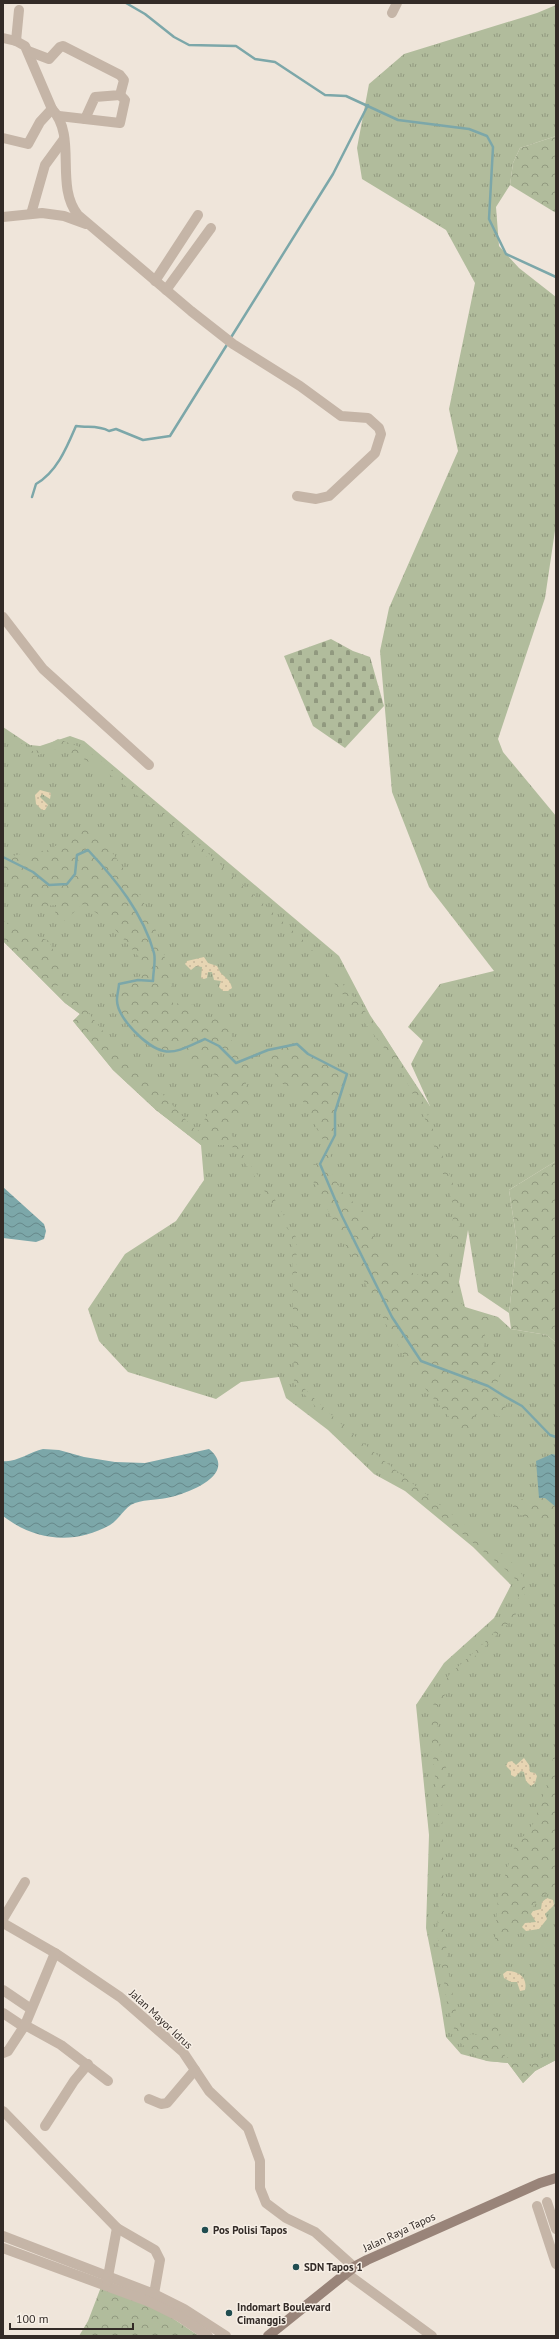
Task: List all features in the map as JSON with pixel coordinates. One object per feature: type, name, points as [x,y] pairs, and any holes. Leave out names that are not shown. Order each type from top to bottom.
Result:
[{"type":"main road","name":"Jalan Raya Tapos","points":[[268,2336],[350,2270],[391,2247],[540,2183],[556,2178]]},
{"type":"street","points":[[392,13],[397,3]]},
{"type":"street","points":[[16,41],[19,10]]},
{"type":"street","points":[[3,38],[22,43],[28,51],[55,113],[64,139],[68,197],[71,206],[87,224],[230,341],[300,386],[341,416],[368,418],[379,428],[381,434],[375,453],[329,496],[316,499],[297,496]]},
{"type":"street","points":[[28,51],[46,60],[51,58],[60,47],[70,49],[123,78],[124,84],[120,95]]},
{"type":"street","points":[[3,138],[28,144],[40,122],[55,113],[85,119],[120,123],[125,100],[120,95],[95,97],[85,119]]},
{"type":"street","points":[[31,214],[45,165],[64,139]]},
{"type":"street","points":[[3,217],[42,213],[64,216],[87,224]]},
{"type":"street","points":[[155,281],[198,216]]},
{"type":"street","points":[[166,290],[211,228]]},
{"type":"street","points":[[3,617],[39,663],[58,684],[149,765]]},
{"type":"street","points":[[3,1919],[25,1882]]},
{"type":"street","name":"Jalan Mayor Idrus","points":[[3,1923],[55,1953],[120,1997],[183,2052],[209,2091],[248,2128],[260,2161],[260,2188],[266,2203],[286,2218],[315,2232],[350,2270],[432,2336]]},
{"type":"street","points":[[3,2053],[8,2051],[24,2026],[55,1953]]},
{"type":"street","points":[[3,1990],[31,2009]]},
{"type":"street","points":[[3,2013],[24,2026],[61,2045],[108,2080]]},
{"type":"street","points":[[45,2126],[74,2081],[88,2064]]},
{"type":"street","points":[[149,2099],[161,2104],[167,2103],[195,2070]]},
{"type":"street","points":[[4,2113],[116,2228],[155,2250],[160,2260],[152,2298]]},
{"type":"street","points":[[547,2202],[556,2229]]},
{"type":"street","points":[[537,2206],[556,2264]]},
{"type":"street","points":[[108,2281],[116,2228]]},
{"type":"street","points":[[3,2236],[108,2281],[184,2309],[226,2336]]},
{"type":"street","points":[[3,2248],[108,2281]]},
{"type":"street","points":[[152,2298],[208,2336]]},
{"type":"green space","points":[[556,5],[556,136],[520,148],[513,163],[510,185],[496,207],[499,246],[519,268],[556,297],[556,524],[545,598],[498,739],[503,752],[556,816],[556,1161],[509,1190],[517,1242],[509,1313],[478,1292],[468,1230],[459,1282],[465,1307],[498,1317],[511,1329],[547,1335],[556,1343],[556,2060],[535,2071],[523,2083],[508,2063],[487,2061],[461,2054],[446,2037],[426,1928],[429,1835],[416,1705],[444,1663],[494,1618],[511,1585],[473,1547],[405,1491],[374,1474],[328,1430],[286,1398],[279,1377],[241,1382],[216,1399],[128,1372],[99,1341],[88,1309],[125,1254],[176,1221],[204,1180],[201,1145],[156,1110],[113,1070],[73,1021],[80,1014],[65,1003],[3,941],[3,727],[30,745],[40,746],[70,736],[84,741],[339,956],[370,1015],[430,1106],[411,1064],[423,1041],[408,1027],[440,984],[494,971],[429,887],[392,792],[380,651],[389,608],[458,451],[449,409],[475,283],[446,230],[362,179],[357,148],[369,84],[404,54],[537,13]]},
{"type":"green space","points":[[556,136],[556,213],[510,185],[513,163],[520,148]]},
{"type":"green space","points":[[331,639],[353,651],[370,657],[384,706],[345,748],[313,726],[284,656]]},
{"type":"green space","points":[[3,730],[34,752],[58,739],[85,749],[141,792],[302,939],[335,975],[380,1029],[418,1089],[460,1203],[458,1247],[450,1249],[454,1207],[425,1119],[401,1070],[311,953],[160,814],[118,780],[82,758],[55,749],[35,756],[3,736]]},
{"type":"green space","points":[[90,825],[126,872],[152,920],[165,958],[172,986],[173,1003],[194,1005],[196,1017],[209,1018],[225,1016],[232,1029],[232,1041],[244,1055],[256,1055],[258,1062],[245,1075],[249,1111],[236,1122],[226,1123],[237,1146],[274,1198],[296,1237],[300,1384],[349,1431],[375,1453],[509,1559],[523,1576],[525,1588],[524,1600],[513,1619],[461,1670],[439,1704],[437,1737],[448,1774],[442,1798],[444,1925],[449,1975],[458,2022],[467,2034],[491,2036],[494,2014],[505,2056],[526,2068],[532,2065],[531,2056],[534,2054],[548,2059],[552,2050],[556,2051],[556,2060],[535,2071],[523,2083],[508,2063],[487,2061],[476,2056],[457,2040],[447,2003],[437,1932],[440,1889],[440,1834],[431,1714],[438,1690],[450,1674],[482,1645],[513,1612],[522,1588],[512,1575],[396,1479],[324,1416],[294,1383],[292,1236],[259,1182],[231,1145],[201,1145],[156,1110],[113,1070],[73,1021],[80,1014],[65,1003],[3,941],[3,921],[49,941],[63,972],[56,989],[79,1001],[122,1055],[156,1087],[197,1132],[217,1099],[215,1081],[218,1076],[186,1064],[177,1051],[164,1051],[143,1041],[126,1021],[116,1000],[119,984],[138,980],[145,964],[107,920],[83,904],[64,921],[55,916],[56,905],[36,907],[3,875],[3,857],[50,850],[75,831]]},
{"type":"green space","points":[[297,1044],[308,1054],[347,1074],[335,1112],[335,1135],[329,1146],[321,1137],[298,1091],[277,1081],[268,1050]]},
{"type":"green space","points":[[329,1146],[331,1154],[329,1167],[342,1192],[365,1213],[377,1245],[396,1268],[429,1278],[435,1255],[450,1249],[449,1278],[454,1294],[462,1305],[468,1309],[479,1315],[493,1318],[493,1323],[485,1334],[484,1350],[493,1359],[501,1371],[497,1383],[506,1403],[505,1414],[498,1417],[489,1410],[483,1414],[476,1413],[466,1437],[418,1380],[390,1332],[313,1181],[314,1165],[320,1163]]},
{"type":"green space","points":[[556,1161],[556,1343],[547,1335],[511,1329],[509,1313],[517,1242],[509,1190]]},
{"type":"green space","points":[[507,1487],[518,1497],[531,1504],[539,1498],[545,1498],[556,1507],[556,1523],[546,1524],[515,1513]]},
{"type":"green space","points":[[556,1746],[556,1888],[539,1898],[526,1917],[494,1952],[498,1897],[514,1848],[533,1824],[546,1788]]},
{"type":"green space","points":[[101,2287],[162,2311],[199,2336],[79,2336],[88,2321]]},
{"type":"sand","points":[[40,790],[51,793],[50,799],[42,794],[40,797],[48,805],[45,810],[42,810],[36,804],[35,795]]},
{"type":"sand","points":[[204,957],[208,963],[217,966],[220,972],[229,981],[232,988],[228,991],[223,991],[219,987],[221,981],[214,980],[212,972],[208,972],[207,978],[204,979],[201,978],[202,967],[196,966],[191,970],[185,964],[187,961]]},
{"type":"sand","points":[[524,1758],[529,1765],[530,1772],[535,1773],[537,1776],[535,1783],[531,1786],[526,1781],[524,1772],[521,1771],[515,1777],[511,1775],[511,1771],[506,1766],[508,1762],[512,1761],[516,1765]]},
{"type":"sand","points":[[547,1898],[553,1900],[554,1905],[545,1914],[547,1919],[539,1929],[526,1931],[522,1927],[525,1923],[536,1922],[531,1914],[533,1911],[541,1909],[542,1902]]},
{"type":"sand","points":[[507,1971],[515,1972],[524,1978],[526,1985],[525,1990],[520,1991],[517,1982],[511,1982],[504,1978],[503,1974]]},
{"type":"water","points":[[3,1187],[44,1224],[46,1231],[44,1239],[36,1242],[3,1238]]},
{"type":"water","points":[[43,1449],[59,1450],[84,1457],[115,1462],[145,1463],[209,1449],[217,1458],[218,1466],[215,1473],[209,1480],[190,1491],[162,1499],[135,1503],[128,1507],[110,1525],[83,1536],[69,1538],[55,1537],[28,1531],[3,1516],[3,1461],[18,1459]]},
{"type":"water","points":[[552,1454],[556,1455],[556,1507],[545,1498],[539,1498],[536,1461]]},
{"type":"waterway","points":[[126,3],[145,14],[174,37],[189,45],[236,46],[255,59],[275,62],[325,95],[346,96],[398,120],[469,129],[487,136],[493,147],[489,219],[506,254],[556,277]]},
{"type":"waterway","points":[[230,339],[333,174],[368,105]]},
{"type":"waterway","points":[[32,497],[36,484],[56,466],[76,426],[97,427],[109,431],[116,429],[143,440],[170,436],[228,343]]},
{"type":"waterway","points":[[3,857],[33,872],[49,885],[67,884],[75,874],[77,855],[88,850],[109,873],[136,911],[143,924],[154,953],[155,959],[153,981],[138,980],[119,984],[117,999],[118,1006],[127,1023],[149,1044],[157,1049],[169,1052],[185,1048],[205,1039],[219,1046],[236,1063],[268,1050],[297,1044],[308,1054],[347,1074],[335,1112],[335,1135],[320,1164],[342,1216],[392,1317],[421,1361],[488,1386],[522,1406],[550,1435],[556,1437]]},
{"type":"place","name":"Pos Polisi Tapos","points":[[205,2230]]},
{"type":"place","name":"SDN Tapos 1","points":[[296,2267]]},
{"type":"place","name":"Indomart Boulevard Cimanggis","points":[[229,2313]]}]
